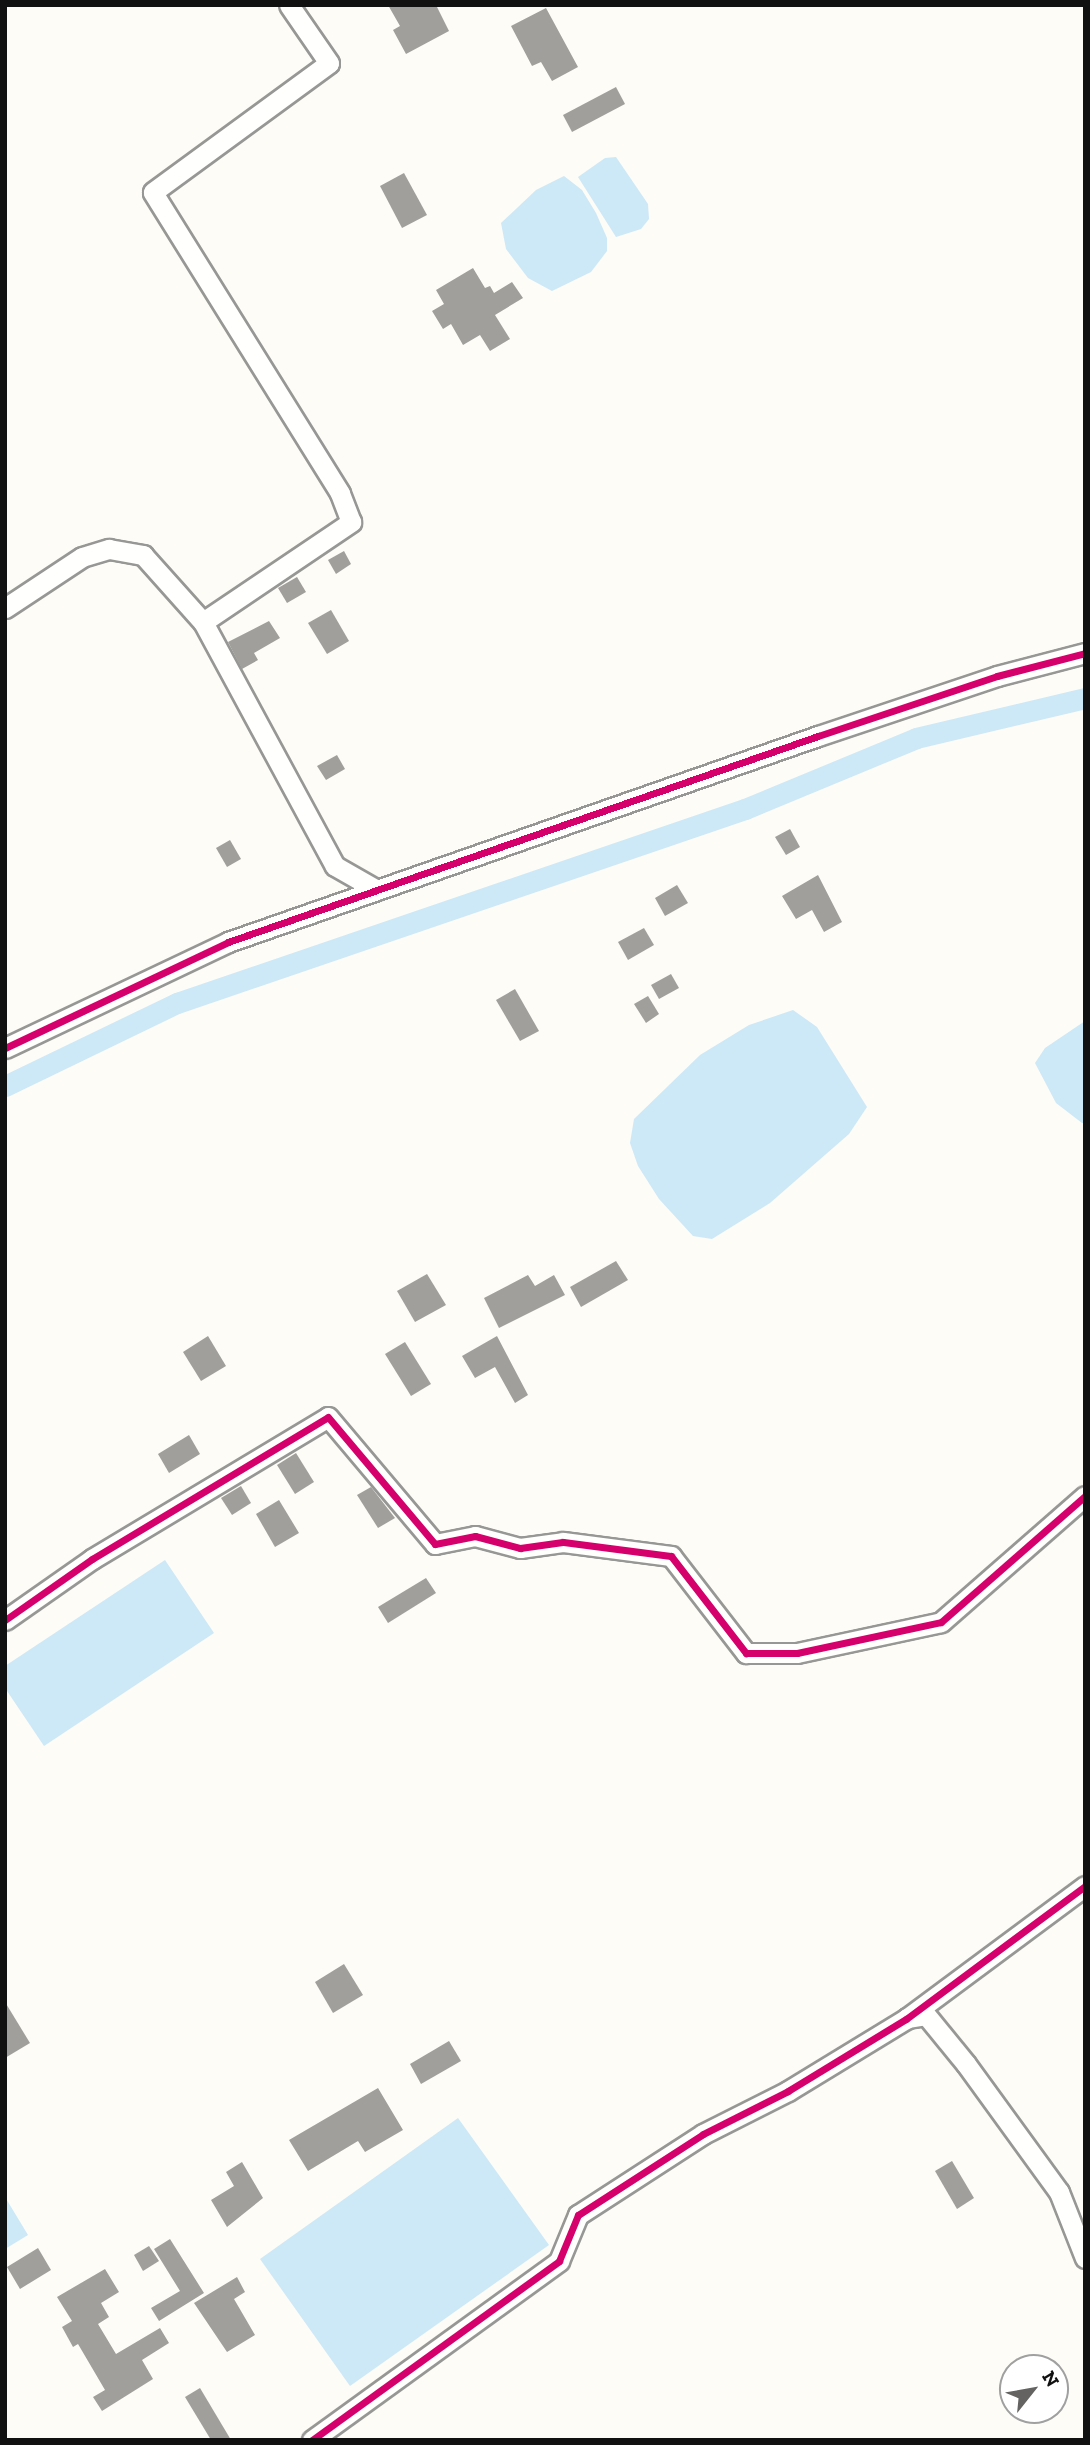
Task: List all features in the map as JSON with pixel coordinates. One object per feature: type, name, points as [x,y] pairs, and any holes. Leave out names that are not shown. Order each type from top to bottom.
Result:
[{"type":"street","points":[[203,622],[351,522],[340,493],[153,192],[329,63],[289,5]]},
{"type":"street","points":[[5,608],[82,557],[109,548],[142,555],[203,622],[335,866],[377,890]]},
{"type":"street","points":[[5,1048],[228,942],[831,731],[997,676],[1085,653]]},
{"type":"street","points":[[5,1620],[92,1559],[328,1417],[435,1544],[475,1536],[520,1548],[563,1542],[671,1556],[746,1653],[797,1653],[941,1622],[1085,1496]]},
{"type":"street","points":[[312,2440],[559,2261],[578,2214],[703,2134],[788,2091],[906,2018],[1085,1886]]},
{"type":"street","points":[[906,2018],[926,2015],[966,2064],[1059,2192],[1085,2259]]},
{"type":"water","points":[[616,157],[648,204],[649,219],[641,229],[616,237],[578,177],[605,158]]},
{"type":"water","points":[[564,176],[582,190],[596,213],[607,238],[607,251],[591,272],[552,291],[528,278],[506,249],[501,223],[536,190]]},
{"type":"water","points":[[793,1010],[817,1027],[867,1107],[849,1134],[770,1203],[712,1239],[693,1236],[659,1199],[638,1166],[630,1143],[634,1119],[700,1055],[749,1025]]},
{"type":"water","points":[[1085,1021],[1085,1123],[1082,1123],[1056,1103],[1035,1063],[1045,1048]]},
{"type":"water","points":[[165,1560],[214,1633],[44,1746],[5,1688],[5,1666]]},
{"type":"water","points":[[458,2118],[549,2245],[350,2386],[260,2259]]},
{"type":"water","points":[[5,2197],[28,2235],[5,2249]]},
{"type":"building","points":[[388,5],[436,5],[449,31],[406,54],[393,30],[400,26]]},
{"type":"building","points":[[546,8],[578,67],[552,81],[541,62],[532,66],[511,26]]},
{"type":"building","points":[[616,87],[625,104],[572,132],[563,115]]},
{"type":"building","points":[[404,173],[427,215],[402,228],[380,186]]},
{"type":"building","points":[[473,268],[485,288],[490,286],[494,293],[512,282],[523,298],[495,315],[510,339],[490,351],[480,335],[463,345],[451,324],[443,329],[432,311],[444,304],[436,290]]},
{"type":"building","points":[[344,551],[351,564],[336,574],[328,560]]},
{"type":"building","points":[[297,577],[306,592],[287,603],[278,588]]},
{"type":"building","points":[[331,610],[349,641],[327,654],[308,623]]},
{"type":"building","points":[[269,621],[280,638],[254,653],[258,660],[242,669],[228,642]]},
{"type":"building","points":[[337,755],[345,769],[326,780],[317,766]]},
{"type":"building","points":[[790,829],[800,847],[786,855],[775,837]]},
{"type":"building","points":[[230,840],[241,859],[227,867],[216,848]]},
{"type":"building","points":[[818,875],[842,922],[824,932],[812,910],[796,919],[782,896]]},
{"type":"building","points":[[677,885],[688,903],[665,916],[655,898]]},
{"type":"building","points":[[644,928],[654,945],[628,960],[618,942]]},
{"type":"building","points":[[671,974],[679,988],[659,999],[651,985]]},
{"type":"building","points":[[515,989],[539,1031],[520,1041],[496,1000]]},
{"type":"building","points":[[648,996],[659,1014],[646,1023],[634,1004]]},
{"type":"building","points":[[616,1261],[628,1280],[581,1307],[570,1287]]},
{"type":"building","points":[[427,1274],[446,1305],[415,1322],[397,1291]]},
{"type":"building","points":[[528,1275],[535,1286],[554,1275],[565,1295],[499,1328],[484,1298]]},
{"type":"building","points":[[208,1336],[226,1366],[201,1381],[183,1352]]},
{"type":"building","points":[[497,1336],[528,1395],[515,1403],[495,1367],[475,1378],[462,1356]]},
{"type":"building","points":[[405,1342],[431,1384],[411,1396],[385,1354]]},
{"type":"building","points":[[189,1435],[200,1454],[169,1473],[158,1454]]},
{"type":"building","points":[[296,1453],[314,1482],[295,1494],[277,1465]]},
{"type":"building","points":[[241,1486],[251,1503],[232,1515],[221,1498]]},
{"type":"building","points":[[371,1487],[395,1518],[378,1528],[357,1495]]},
{"type":"building","points":[[279,1500],[299,1533],[275,1547],[256,1514]]},
{"type":"building","points":[[426,1578],[436,1593],[388,1623],[378,1607]]},
{"type":"building","points":[[344,1964],[363,1995],[333,2013],[315,1982]]},
{"type":"building","points":[[5,2002],[30,2043],[5,2058]]},
{"type":"building","points":[[449,2041],[461,2061],[421,2084],[410,2064]]},
{"type":"building","points":[[378,2088],[403,2130],[365,2152],[358,2141],[308,2171],[289,2140]]},
{"type":"building","points":[[952,2161],[974,2198],[957,2209],[935,2171]]},
{"type":"building","points":[[242,2162],[263,2198],[227,2227],[211,2200],[234,2186],[226,2172]]},
{"type":"building","points":[[170,2239],[204,2293],[159,2321],[151,2308],[180,2291],[154,2249]]},
{"type":"building","points":[[149,2246],[159,2261],[143,2271],[134,2255]]},
{"type":"building","points":[[38,2248],[51,2270],[20,2289],[7,2267]]},
{"type":"building","points":[[105,2269],[119,2292],[101,2303],[109,2317],[98,2324],[116,2354],[160,2328],[169,2343],[142,2360],[153,2379],[102,2411],[93,2397],[105,2390],[78,2344],[73,2347],[62,2327],[72,2321],[57,2297]]},
{"type":"building","points":[[237,2277],[245,2292],[234,2299],[255,2335],[227,2352],[194,2303]]},
{"type":"building","points":[[200,2388],[231,2440],[211,2440],[185,2397]]},
{"type":"waterway","points":[[5,1086],[177,1003],[745,809],[916,738],[1085,698]]},
{"type":"cycle path","points":[[5,1048],[228,942],[818,736],[997,676],[1085,653]]},
{"type":"cycle path","points":[[5,1620],[92,1559],[328,1417],[435,1544],[475,1536],[520,1548],[563,1542],[671,1556],[746,1653],[797,1653],[941,1622],[1085,1496]]},
{"type":"cycle path","points":[[312,2440],[559,2261],[578,2215],[703,2134],[788,2091],[906,2019],[1085,1886]]}]
